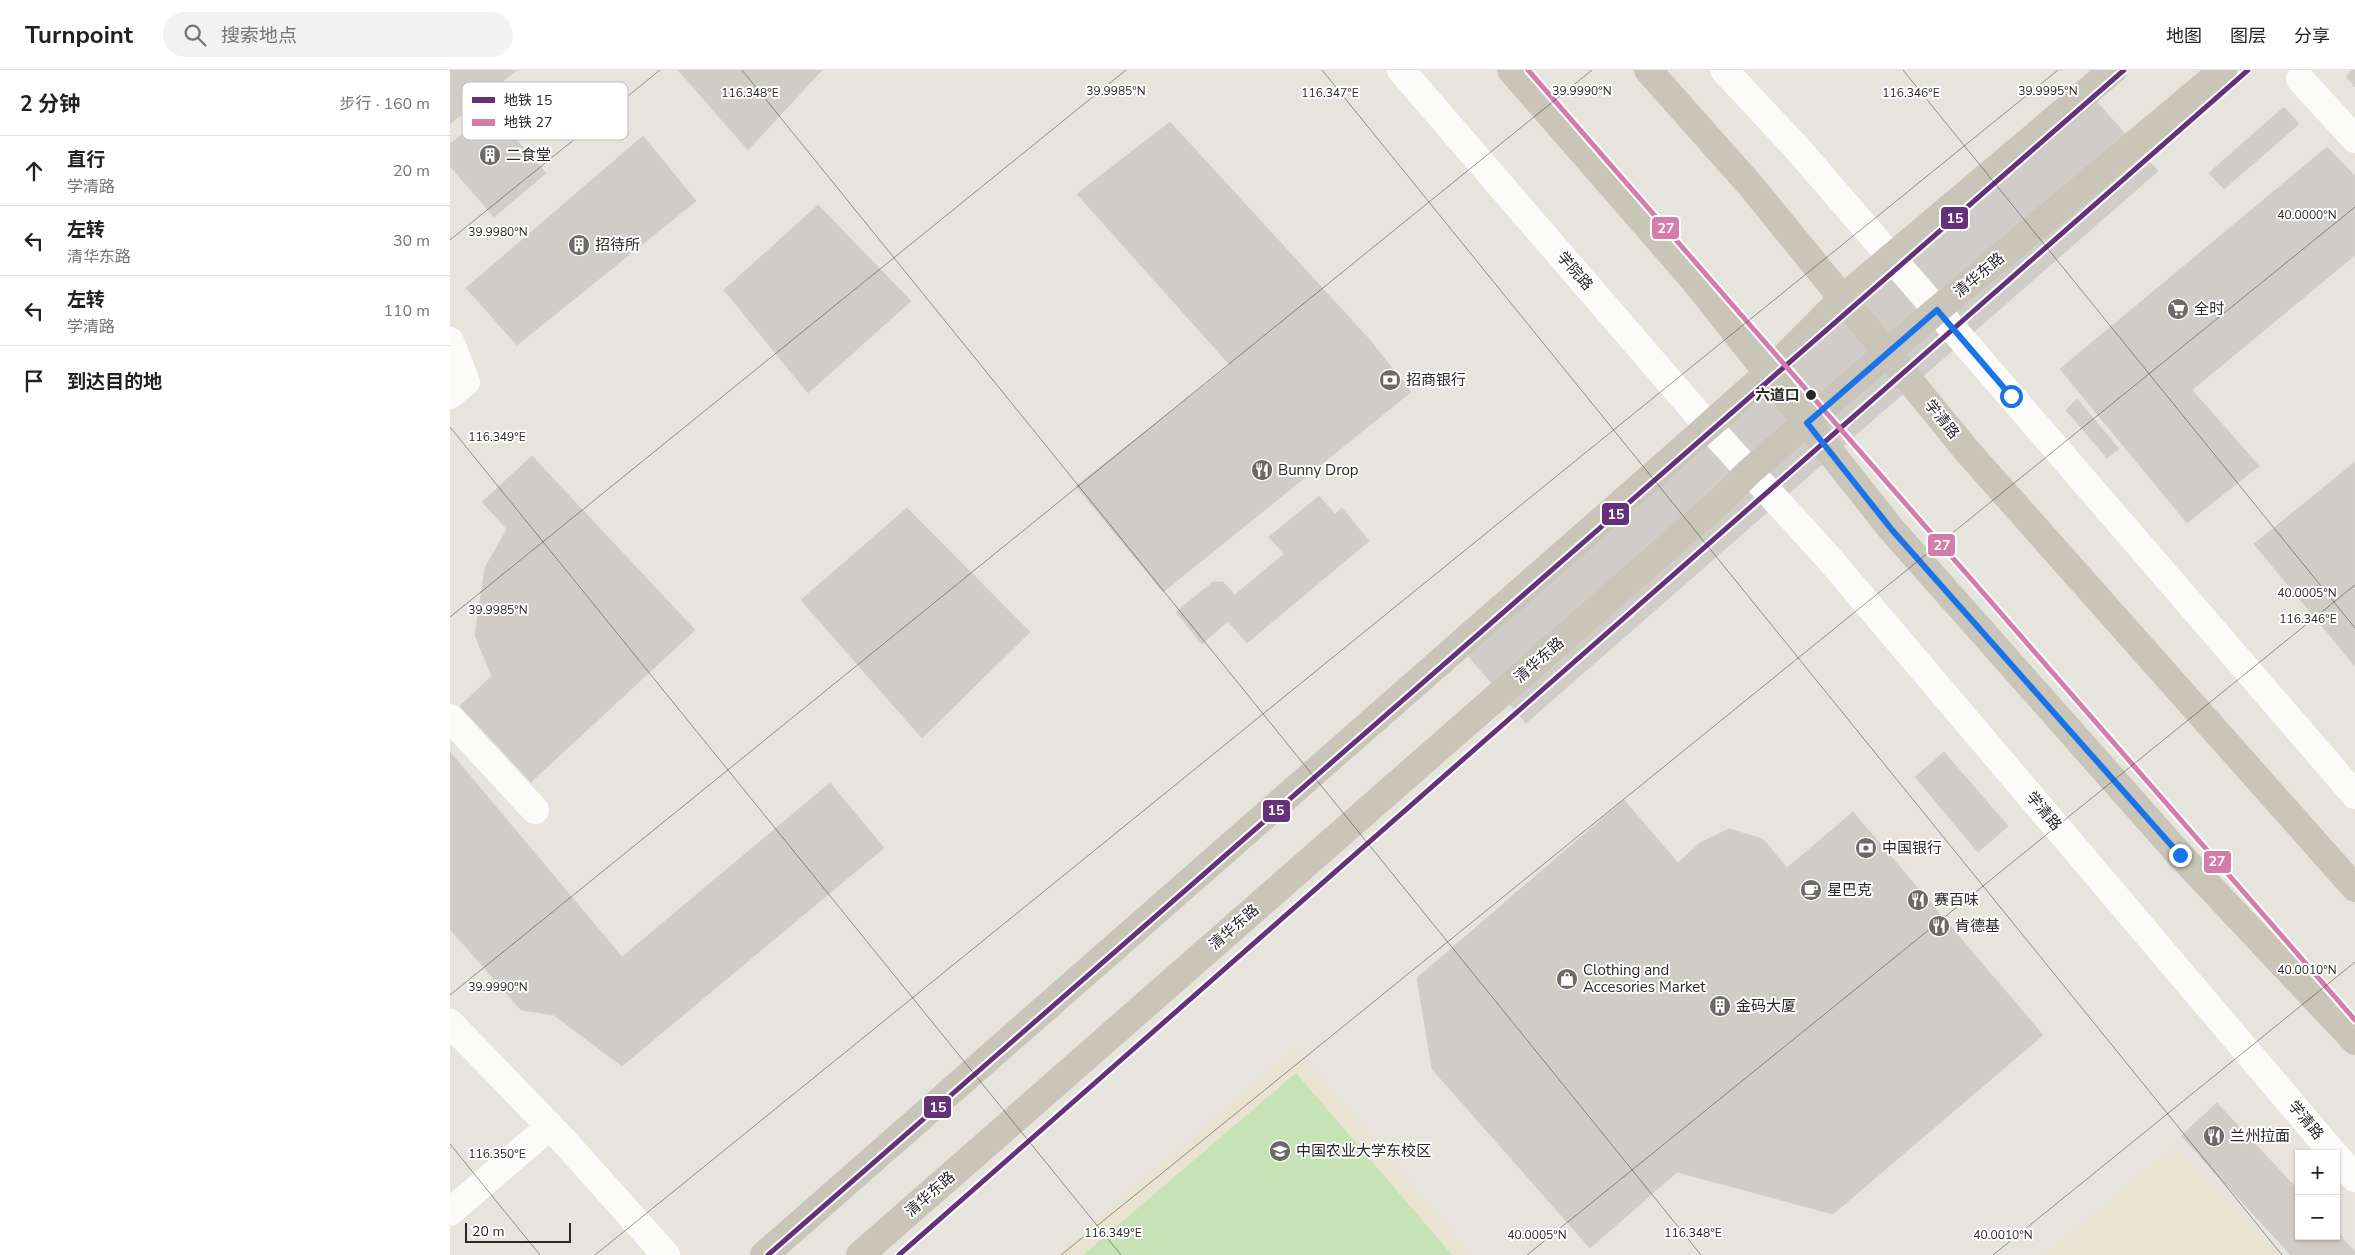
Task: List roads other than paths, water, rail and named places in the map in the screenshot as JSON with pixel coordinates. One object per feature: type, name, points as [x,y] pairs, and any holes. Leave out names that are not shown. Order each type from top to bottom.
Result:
[{"type":"main road","points":[[1510,70],[1694,280],[1892,530],[2180,855],[2355,1041]]},
{"type":"main road","points":[[1648,70],[1751,186],[1843,298]]},
{"type":"main road","points":[[764,1255],[1768,373],[1843,298],[2113,70]]},
{"type":"main road","name":"清华东路","points":[[860,1255],[1703,516],[1749,472],[1937,310],[2223,70]]},
{"type":"main road","name":"学清路","points":[[1843,298],[1968,452],[2355,888]]},
{"type":"street","name":"学院路","points":[[1401,70],[1749,472]]},
{"type":"street","points":[[1724,70],[1796,148],[1937,310],[2355,795]]},
{"type":"street","points":[[2300,79],[2355,139]]},
{"type":"street","points":[[450,341],[466,382],[450,395]]},
{"type":"street","name":"学清路","points":[[1749,472],[1845,576],[2331,1150]]},
{"type":"street","points":[[450,718],[535,810]]},
{"type":"street","points":[[450,1023],[550,1126],[666,1255]]},
{"type":"street","points":[[450,1212],[550,1126]]},
{"type":"street","name":"学清路","points":[[2340,1161],[2355,1178]]},
{"type":"metro line","name":"27","points":[[1528,70],[2355,1020]]},
{"type":"metro line","name":"15","points":[[768,1255],[2124,70]]},
{"type":"metro line","name":"15","points":[[899,1255],[2248,70]]},
{"type":"place","name":"二食堂","points":[[490,155]]},
{"type":"place","name":"招待所","points":[[579,245]]},
{"type":"place","name":"全时","points":[[2178,309]]},
{"type":"place","name":"招商银行","points":[[1390,380]]},
{"type":"place","name":"六道口","points":[[1811,395]]},
{"type":"place","name":"Bunny Drop","points":[[1262,470]]},
{"type":"place","name":"中国银行","points":[[1866,848]]},
{"type":"place","name":"星巴克","points":[[1811,890]]},
{"type":"place","name":"赛百味","points":[[1918,900]]},
{"type":"place","name":"肯德基","points":[[1939,926]]},
{"type":"place","name":"Clothing and Accesories Market","points":[[1567,979]]},
{"type":"place","name":"金码大厦","points":[[1720,1006]]},
{"type":"place","name":"兰州拉面","points":[[2214,1136]]},
{"type":"place","name":"中国农业大学东校区","points":[[1280,1151]]}]
